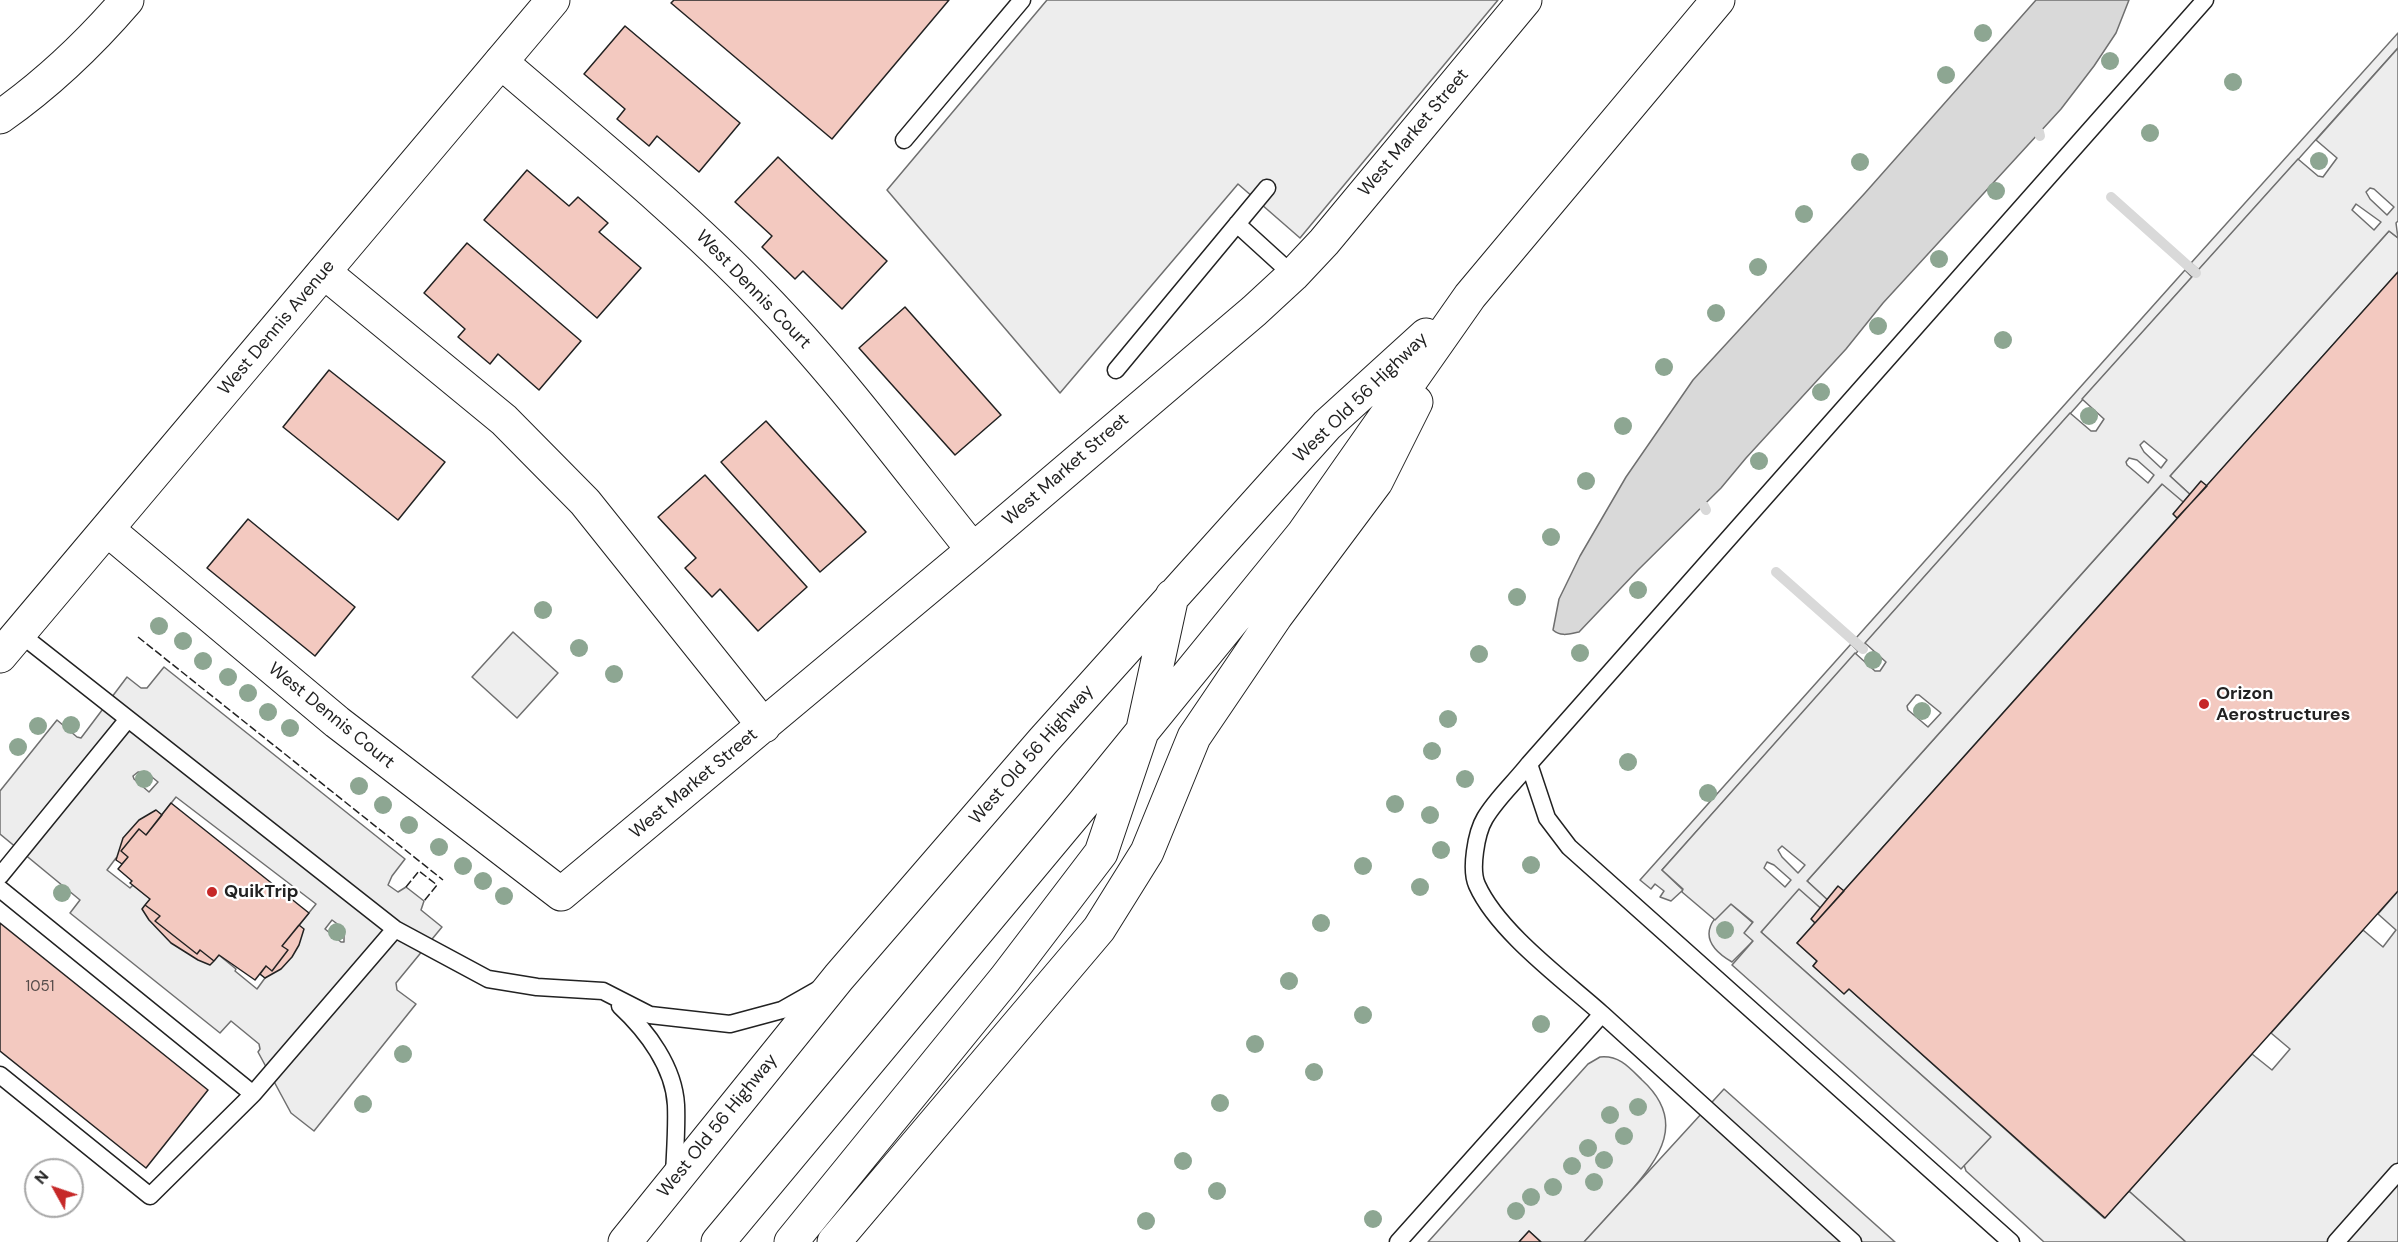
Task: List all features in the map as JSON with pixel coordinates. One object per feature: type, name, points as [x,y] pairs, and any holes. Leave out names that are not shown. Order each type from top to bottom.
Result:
[{"type":"main road","points":[[0,117],[19,104],[95,37],[127,0]]},
{"type":"main road","name":"West Dennis Avenue","points":[[10,645],[553,0]]},
{"type":"main road","name":"West Market Street","points":[[561,894],[973,550],[1254,311],[1293,275],[1324,242],[1525,0]]},
{"type":"main road","name":"West Old 56 Highway","points":[[718,1242],[1084,803],[1304,534],[1470,296],[1718,0]]},
{"type":"main road","name":"West Dennis Court","points":[[501,62],[693,227],[763,297],[830,371],[973,550]]},
{"type":"main road","points":[[324,272],[504,420],[585,502],[764,726]]},
{"type":"main road","points":[[834,1242],[1099,929],[1147,852],[1194,737],[1276,616],[1376,482],[1470,296]]},
{"type":"main road","name":"West Old 56 Highway","points":[[625,1242],[839,977],[1035,750],[1173,595],[1327,425],[1470,296]]},
{"type":"main road","name":"West Dennis Court","points":[[108,530],[337,722],[561,894]]},
{"type":"main road","points":[[791,1242],[1005,979],[1101,853],[1143,729],[1173,595]]},
{"type":"lane","points":[[904,140],[1022,0]]},
{"type":"lane","points":[[1853,1242],[1514,935],[1490,909],[1476,883],[1475,848],[1484,819],[1529,764],[2205,0]]},
{"type":"lane","points":[[1116,370],[1268,188]]},
{"type":"lane","points":[[1237,224],[1293,275]]},
{"type":"lane","points":[[10,645],[128,718],[395,929],[488,979],[537,987],[603,992],[650,1015],[730,1024],[782,1010],[839,977]]},
{"type":"lane","points":[[0,876],[128,718]]},
{"type":"lane","points":[[1529,764],[1547,818],[1569,847],[2011,1242]]},
{"type":"lane","points":[[0,889],[253,1094]]},
{"type":"lane","points":[[0,1075],[150,1196],[253,1094],[395,929]]},
{"type":"lane","points":[[603,992],[629,1014],[650,1038],[668,1071],[676,1104],[674,1180]]},
{"type":"lane","points":[[1398,1242],[1602,1014]]},
{"type":"lane","points":[[2336,1242],[2398,1172]]},
{"type":"shaded area","points":[[1047,0],[1498,0],[1300,238],[1238,184],[1060,393],[887,190]]},
{"type":"shaded area","points":[[2036,0],[2129,0],[2116,33],[2061,109],[1883,303],[1846,349],[1721,488],[1579,632],[1562,634],[1553,630],[1559,599],[1580,556],[1626,477],[1693,380],[1865,193]]},
{"type":"shaded area","points":[[2398,33],[2398,48],[2199,270],[2191,263]]},
{"type":"shaded area","points":[[2398,48],[2398,221],[2396,223],[2398,238],[2389,231],[2170,476],[2195,499],[2188,506],[2162,484],[1807,881],[1832,904],[1825,912],[1799,889],[1761,932],[1991,1137],[1961,1169],[1732,965],[1753,941],[1744,933],[1753,922],[1731,904],[1715,920],[1682,892],[1683,889],[1662,870],[1855,653],[1875,671],[1880,671],[1886,662],[1865,643],[2070,413],[2091,431],[2096,431],[2104,419],[2082,399],[2298,159],[2318,176],[2323,177],[2337,158],[2316,140]],"holes":[[[2370,188],[2374,189],[2394,207],[2387,215],[2366,192]],[[2356,204],[2381,222],[2374,230],[2352,210]],[[2144,441],[2167,460],[2161,468],[2140,445]],[[2129,458],[2137,460],[2154,475],[2148,483],[2127,465]],[[1916,695],[1919,695],[1941,713],[1928,727],[1908,710],[1907,706]],[[1782,846],[1805,865],[1798,873],[1778,850]],[[1767,862],[1791,880],[1785,887],[1764,868]]]},
{"type":"shaded area","points":[[2389,231],[2398,238],[2398,272],[2195,499],[2170,476]]},
{"type":"shaded area","points":[[2185,270],[2192,277],[1864,645],[1856,638]]},
{"type":"shaded area","points":[[2163,483],[2188,506],[1832,904],[1807,881]]},
{"type":"shaded area","points":[[513,632],[558,673],[517,718],[472,677]]},
{"type":"shaded area","points":[[1851,644],[1858,651],[1662,870],[1683,890],[1671,901],[1660,897],[1664,891],[1655,884],[1651,889],[1640,880]]},
{"type":"shaded area","points":[[164,667],[405,859],[388,885],[398,892],[406,887],[424,901],[421,910],[442,927],[396,983],[397,990],[416,1004],[314,1131],[291,1113],[258,1052],[259,1044],[231,1021],[220,1033],[70,913],[80,900],[0,834],[0,791],[57,720],[81,738],[127,677],[141,688],[147,688]],"holes":[[[138,772],[147,773],[158,782],[149,792],[134,779],[133,776]],[[176,797],[316,904],[260,974],[265,978],[257,989],[235,971],[236,969],[133,885],[130,888],[107,870],[116,858],[123,864]],[[332,920],[344,929],[344,942],[325,929]]]},
{"type":"shaded area","points":[[1799,888],[1825,912],[1797,943],[1817,961],[1813,966],[1844,993],[1849,989],[2104,1218],[2129,1191],[2186,1242],[2044,1242],[1966,1171],[1964,1165],[1990,1136],[1761,932]]},
{"type":"shaded area","points":[[2398,891],[2398,1242],[2186,1242],[2129,1191],[2252,1054],[2272,1070],[2290,1049],[2271,1033],[2363,930],[2383,947],[2396,930],[2378,914]]},
{"type":"shaded area","points":[[1731,904],[1753,923],[1753,941],[1732,962],[1715,948],[1710,941],[1709,934],[1710,926],[1715,919]]},
{"type":"shaded area","points":[[1600,1057],[1618,1060],[1642,1080],[1656,1095],[1663,1110],[1666,1125],[1664,1139],[1650,1167],[1590,1236],[1584,1242],[1541,1242],[1529,1231],[1519,1242],[1428,1242],[1588,1064]]},
{"type":"shaded area","points":[[1724,1089],[1895,1242],[1584,1242]]},
{"type":"building","points":[[674,0],[949,0],[832,139],[671,3]]},
{"type":"building","points":[[625,26],[740,123],[699,172],[657,136],[649,146],[617,119],[625,109],[584,74]]},
{"type":"building","points":[[778,157],[887,261],[842,309],[803,271],[795,279],[762,247],[772,236],[735,202]]},
{"type":"building","points":[[527,170],[569,206],[578,197],[608,223],[599,232],[641,268],[597,318],[484,220]]},
{"type":"building","points":[[467,243],[581,341],[539,390],[498,354],[490,364],[458,337],[465,329],[424,293]]},
{"type":"building","name":"Orizon Aerostructures","points":[[2398,272],[2398,891],[2105,1218],[1849,989],[1844,994],[1813,966],[1817,961],[1797,943]]},
{"type":"building","points":[[905,307],[1001,415],[955,455],[859,348]]},
{"type":"building","points":[[329,370],[445,462],[398,520],[283,427]]},
{"type":"building","points":[[766,421],[866,532],[820,572],[721,462]]},
{"type":"building","points":[[705,475],[807,587],[758,631],[720,589],[712,597],[685,568],[696,558],[658,517]]},
{"type":"building","points":[[2201,481],[2207,486],[2177,518],[2173,514]]},
{"type":"building","points":[[248,519],[355,607],[315,656],[207,568]]},
{"type":"building","name":"QuikTrip","points":[[171,803],[309,913],[282,946],[288,950],[272,971],[266,966],[255,980],[219,955],[214,961],[200,950],[197,954],[155,921],[160,916],[145,905],[150,899],[130,883],[132,881],[118,869],[128,857],[121,851],[139,829],[146,835]]},
{"type":"building","points":[[156,810],[162,815],[146,835],[139,829],[121,851],[128,857],[122,864],[116,860],[123,838],[139,820]]},
{"type":"building","points":[[1838,886],[1844,891],[1815,923],[1811,919]]},
{"type":"building","points":[[145,905],[160,916],[155,921],[197,954],[200,950],[214,961],[210,965],[198,960],[171,943],[149,920],[142,909]]},
{"type":"building","points":[[0,923],[208,1090],[146,1168],[0,1051]]},
{"type":"building","points":[[299,925],[304,929],[292,957],[281,969],[265,978],[260,974],[266,966],[272,971],[288,950],[282,946]]},
{"type":"building","points":[[1529,1231],[1541,1242],[1519,1242]]},
{"type":"waterway","points":[[2039,132],[2040,136]]},
{"type":"waterway","points":[[2111,197],[2196,273]]},
{"type":"waterway","points":[[1704,506],[1706,510]]},
{"type":"waterway","points":[[1776,572],[1863,649]]},
{"type":"fence","points":[[138,637],[443,880]]},
{"type":"fence","points":[[406,887],[419,871],[437,885],[424,901]]},
{"type":"place","name":"Orizon Aerostructures","points":[[2204,704]]},
{"type":"place","name":"QuikTrip","points":[[212,892]]}]
